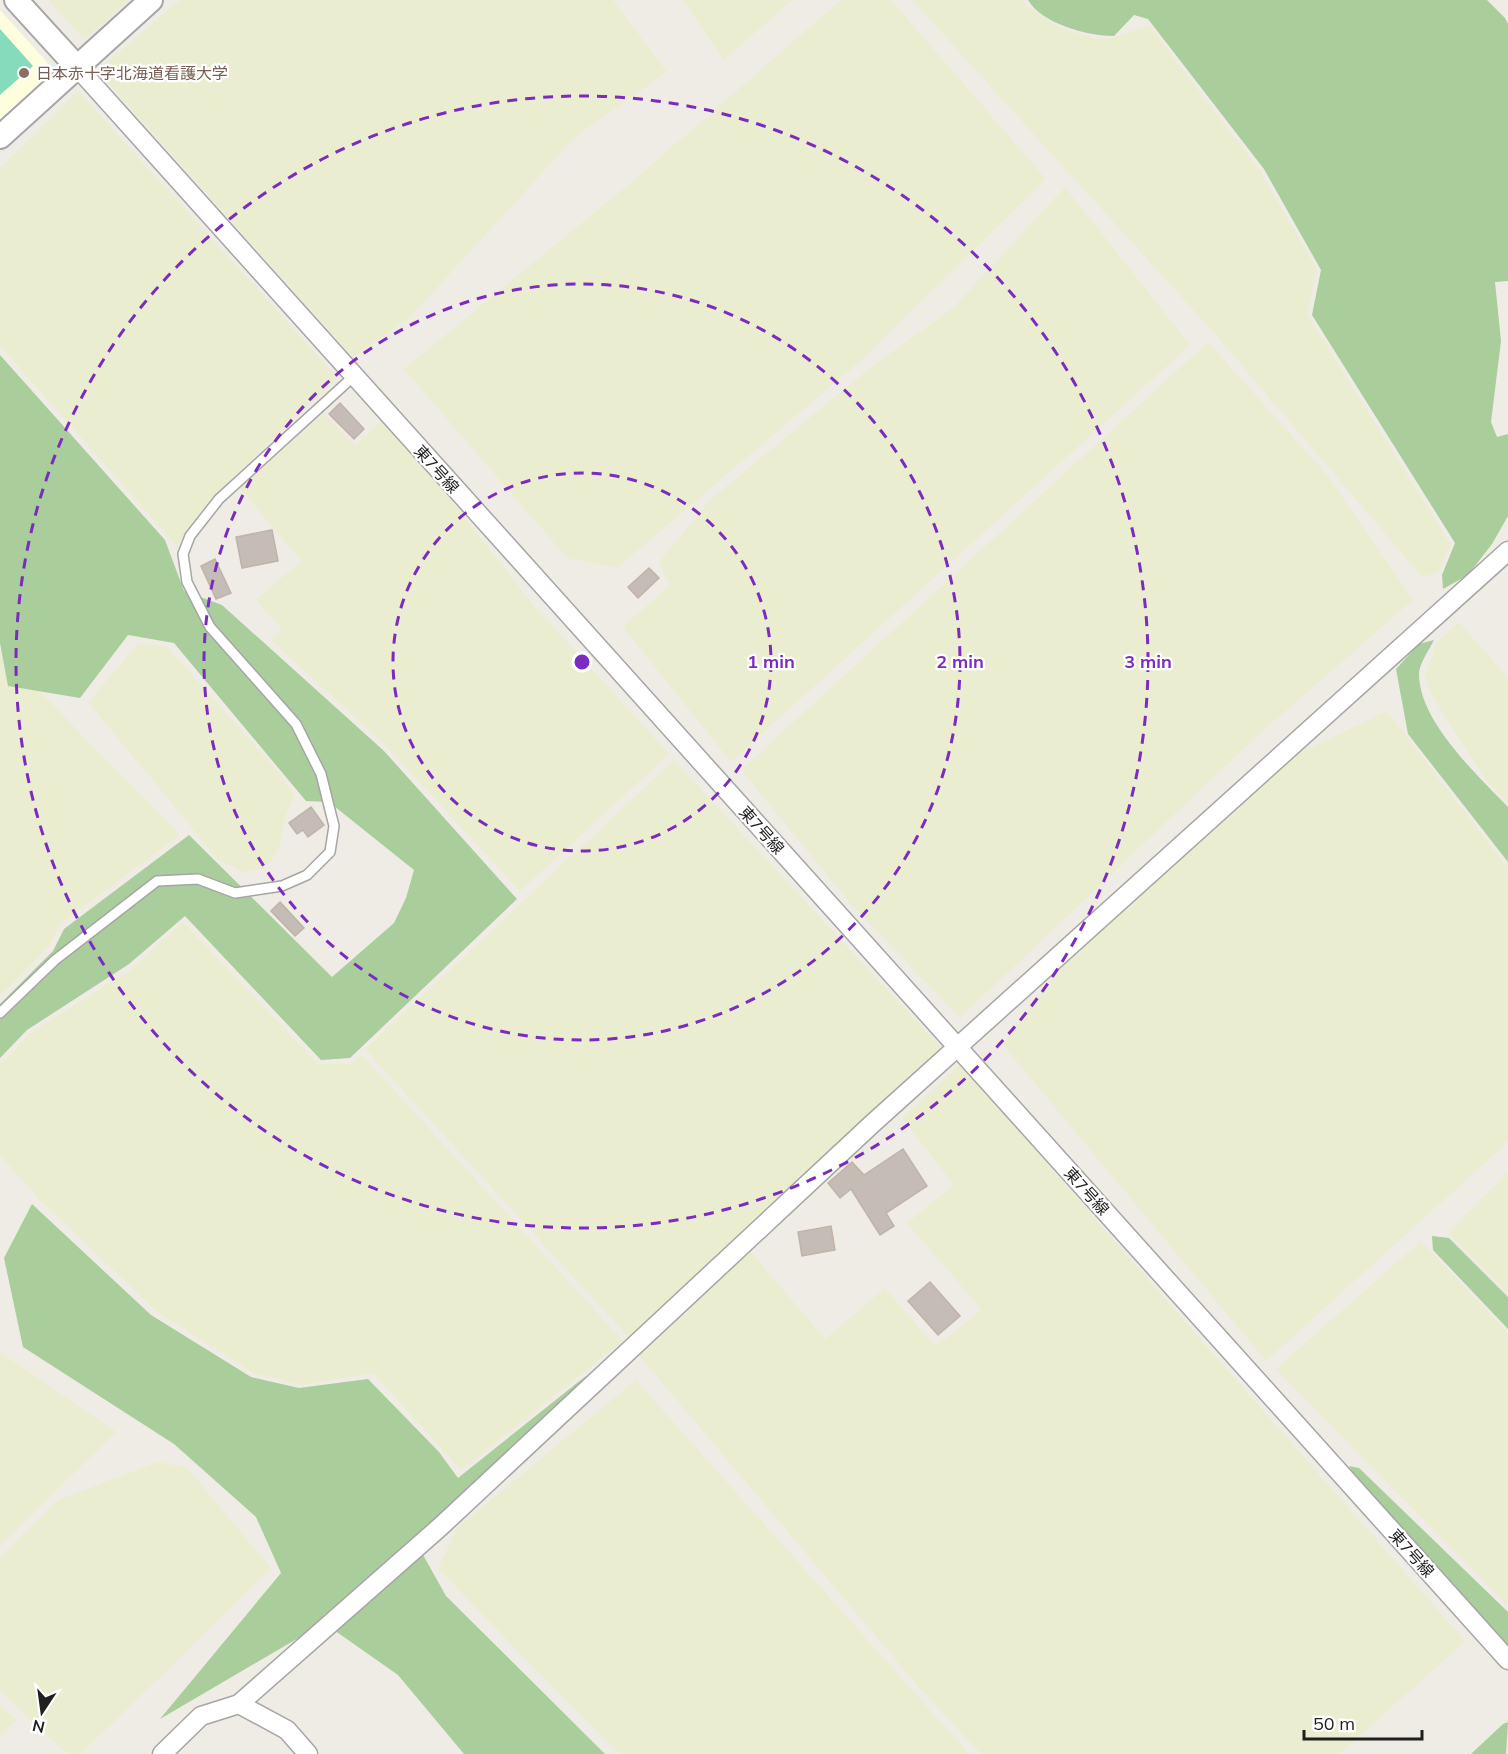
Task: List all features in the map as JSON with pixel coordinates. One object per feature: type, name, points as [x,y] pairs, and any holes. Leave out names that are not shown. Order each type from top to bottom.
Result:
[{"type":"street","name":"東7号線","points":[[16,0],[1508,1660]]},
{"type":"street","points":[[0,137],[151,0]]},
{"type":"street","points":[[162,1754],[201,1716],[239,1704],[440,1527],[957,1047],[1508,551]]},
{"type":"street","points":[[239,1704],[287,1730],[308,1754]]},
{"type":"lane","points":[[0,1013],[55,960],[157,881],[198,879],[235,893],[282,886],[307,875],[330,852],[334,826],[321,774],[296,724],[210,627],[187,582],[183,554],[190,536],[219,500],[354,376]]},
{"type":"shaded area","points":[[48,0],[129,0],[84,39]]},
{"type":"shaded area","points":[[180,0],[613,0],[667,72],[575,137],[411,316],[353,357],[97,71]]},
{"type":"shaded area","points":[[683,0],[792,0],[724,60]]},
{"type":"shaded area","points":[[841,0],[891,0],[1046,179],[859,362],[617,568],[567,558],[404,369],[628,185]]},
{"type":"shaded area","points":[[912,0],[1024,0],[1027,6],[1060,28],[1096,39],[1113,38],[1149,25],[1260,171],[1317,269],[1307,314],[1451,545],[1438,572],[1422,577],[1215,334]]},
{"type":"shaded area","name":"日本赤十字北海道看護大学","points":[[0,10],[47,62],[49,83],[0,127]]},
{"type":"shaded area","points":[[78,91],[338,378],[210,499],[177,546],[0,346],[0,168]]},
{"type":"shaded area","points":[[1065,187],[1190,345],[731,762],[623,627],[670,585],[659,562],[711,499],[870,368],[953,308]]},
{"type":"shaded area","points":[[1208,342],[1327,475],[1413,600],[1258,735],[960,1018],[850,903],[741,770]]},
{"type":"shaded area","points":[[323,413],[355,446],[385,417],[535,607],[669,754],[520,891],[387,747],[271,640],[282,629],[256,600],[301,561],[240,488]]},
{"type":"shaded area","points":[[1459,622],[1508,678],[1508,803],[1485,779],[1433,697],[1425,677],[1437,642]]},
{"type":"shaded area","points":[[139,643],[167,647],[276,769],[295,796],[286,814],[278,851],[265,868],[242,872],[216,857],[88,702]]},
{"type":"shaded area","points":[[0,651],[180,835],[60,924],[49,946],[0,996]]},
{"type":"shaded area","points":[[1387,711],[1508,868],[1508,1142],[1266,1361],[1003,1045],[1068,957],[1291,757]]},
{"type":"shaded area","points":[[674,760],[945,1052],[628,1337],[365,1049]]},
{"type":"shaded area","points":[[183,922],[318,1064],[351,1064],[362,1055],[623,1341],[461,1470],[373,1373],[301,1385],[253,1373],[156,1311],[40,1200],[0,1155],[0,1065],[30,1033],[130,970]]},
{"type":"shaded area","points":[[960,1065],[1465,1641],[1340,1754],[981,1754],[917,1685],[637,1353],[750,1251],[825,1339],[885,1288],[935,1346],[982,1310],[907,1223],[954,1185],[902,1118]]},
{"type":"shaded area","points":[[1508,1172],[1508,1293],[1448,1233]]},
{"type":"shaded area","points":[[1421,1241],[1508,1333],[1508,1606],[1276,1369]]},
{"type":"shaded area","points":[[0,1352],[116,1432],[0,1546]]},
{"type":"shaded area","points":[[636,1380],[969,1754],[619,1754],[438,1569],[457,1528]]},
{"type":"shaded area","points":[[158,1462],[187,1468],[271,1568],[81,1754],[67,1754],[0,1691],[0,1557],[58,1500]]},
{"type":"shaded area","points":[[0,1705],[16,1720],[0,1737]]},
{"type":"green space","points":[[1028,0],[1487,0],[1505,18],[1508,24],[1508,281],[1495,282],[1501,341],[1491,422],[1497,437],[1508,434],[1508,516],[1492,544],[1468,575],[1443,589],[1442,575],[1455,543],[1312,315],[1321,270],[1264,169],[1148,19],[1134,15],[1114,36],[1092,34],[1055,22],[1044,16]]},
{"type":"green space","points":[[0,29],[33,66],[0,95]]},
{"type":"green space","points":[[0,355],[165,540],[184,591],[222,605],[384,751],[517,899],[350,1058],[321,1060],[185,916],[129,964],[27,1030],[0,1058],[0,1004],[53,951],[64,929],[189,835],[332,977],[394,923],[406,898],[414,870],[329,802],[306,801],[174,643],[128,635],[80,698],[8,686],[0,643]]},
{"type":"green space","points":[[1434,640],[1419,670],[1422,692],[1439,728],[1452,746],[1508,807],[1508,862],[1408,734],[1396,669],[1419,644]]},
{"type":"green space","points":[[32,1204],[151,1315],[251,1377],[299,1388],[368,1379],[439,1452],[458,1478],[587,1375],[422,1553],[446,1596],[605,1754],[464,1754],[398,1675],[324,1623],[160,1719],[281,1573],[256,1517],[174,1444],[23,1347],[4,1258]]},
{"type":"green space","points":[[1432,1236],[1449,1238],[1508,1297],[1508,1329],[1433,1250]]},
{"type":"green space","points":[[1349,1466],[1359,1468],[1508,1612],[1508,1646],[1493,1634],[1360,1485]]},
{"type":"green space","points":[[1508,1722],[1506,1754],[1471,1754],[1503,1724]]},
{"type":"building","points":[[340,403],[364,429],[354,439],[329,414]]},
{"type":"building","points":[[272,530],[278,561],[242,568],[236,537]]},
{"type":"building","points":[[215,559],[231,593],[216,599],[201,566]]},
{"type":"building","points":[[649,568],[659,578],[638,598],[628,587]]},
{"type":"building","points":[[311,807],[324,825],[308,837],[303,830],[297,834],[289,823]]},
{"type":"building","points":[[280,902],[304,928],[295,936],[271,911]]},
{"type":"building","points":[[903,1149],[927,1186],[886,1213],[894,1226],[880,1235],[851,1189],[840,1198],[828,1183],[852,1162],[864,1175]]},
{"type":"building","points":[[831,1226],[835,1250],[802,1256],[798,1232]]},
{"type":"building","points":[[930,1282],[960,1316],[938,1335],[908,1301]]},
{"type":"place","name":"日本赤十字北海道看護大学","points":[[24,73]]}]
